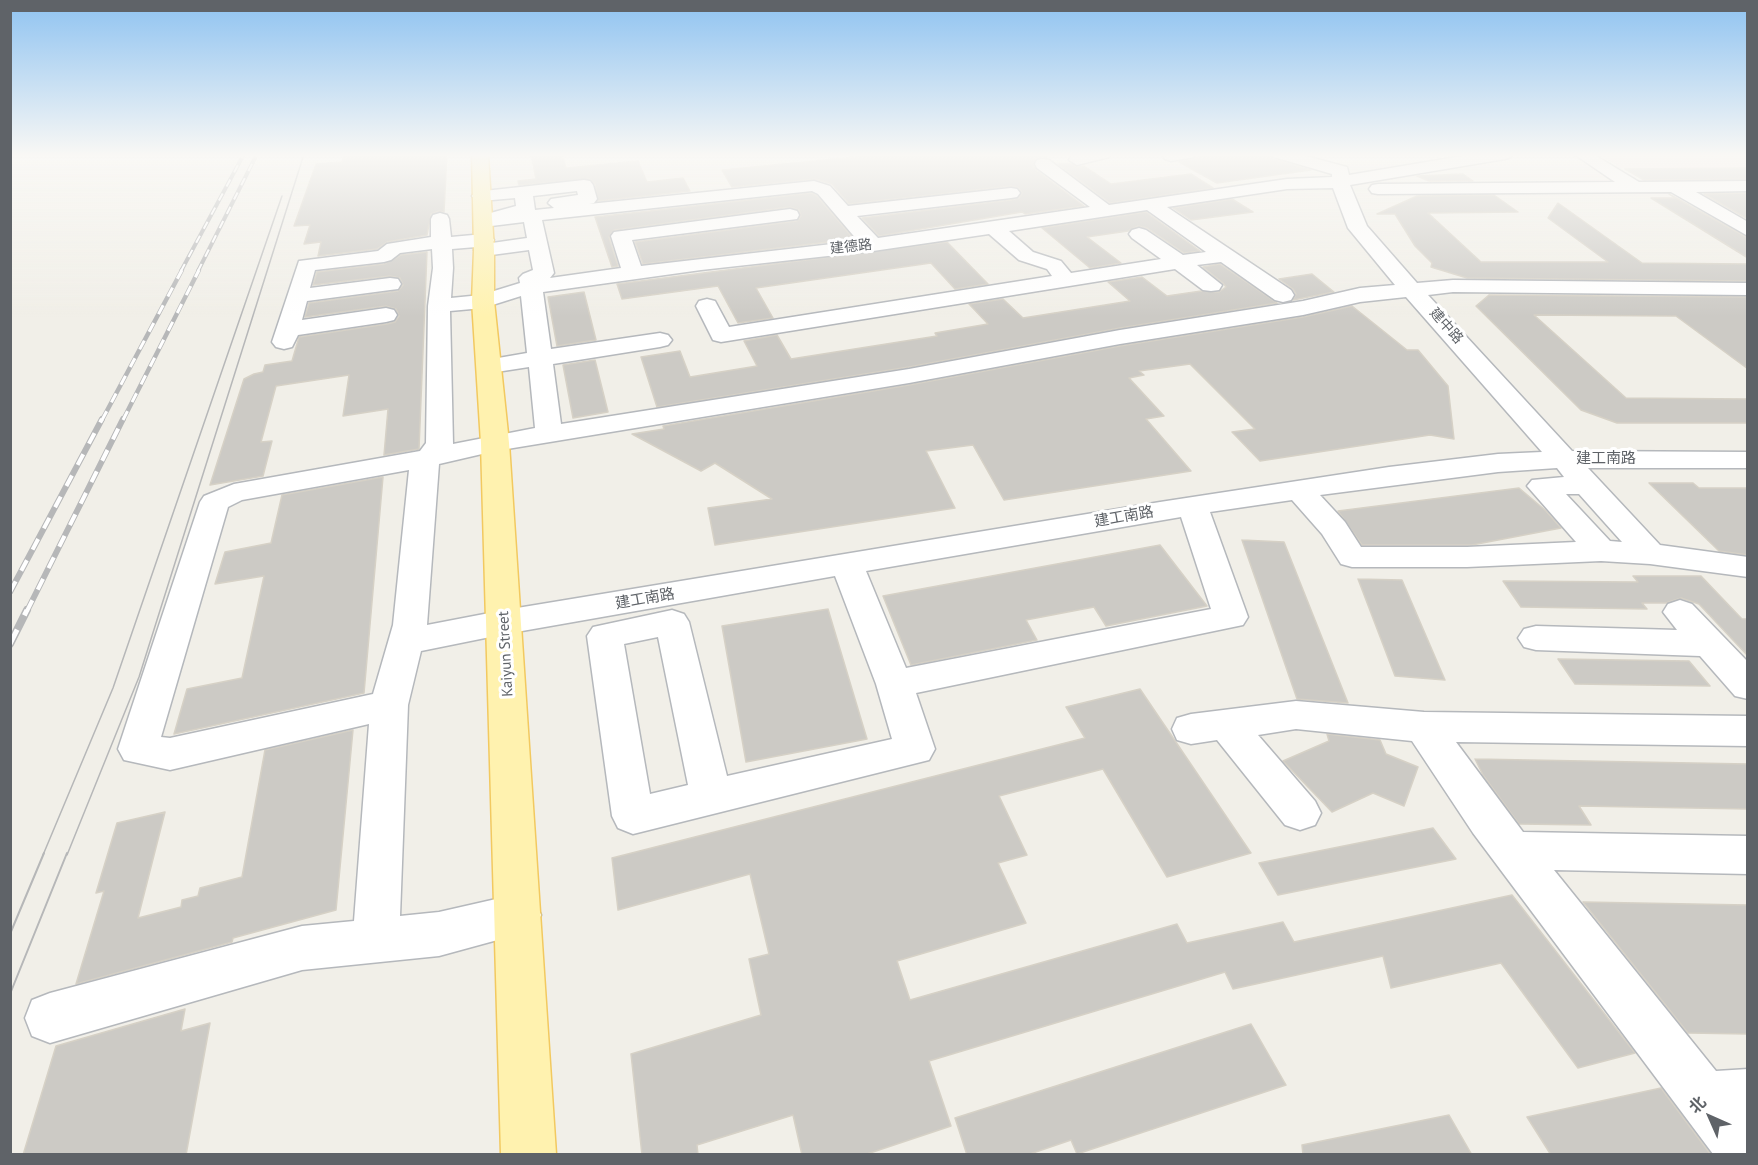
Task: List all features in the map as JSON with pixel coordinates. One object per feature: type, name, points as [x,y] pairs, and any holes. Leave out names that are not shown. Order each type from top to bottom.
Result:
[{"type":"main road","name":"Kaiyun Street","points":[[482,208],[483,301],[490,366],[505,622],[529,1155]]},
{"type":"street","points":[[440,230],[454,243],[520,208]]},
{"type":"street","points":[[483,227],[520,208]]},
{"type":"street","points":[[528,208],[544,273],[530,278],[530,287],[549,435]]},
{"type":"street","points":[[841,208],[873,245]]},
{"type":"street","points":[[844,212],[876,208]]},
{"type":"street","points":[[1102,208],[1106,211]]},
{"type":"street","name":"建德路","points":[[439,306],[483,301],[530,287],[873,245],[1123,208]]},
{"type":"street","points":[[1156,208],[1283,295]]},
{"type":"street","name":"建中路","points":[[1349,208],[1358,228],[1376,251],[1567,459],[1586,485],[1650,554]]},
{"type":"street","points":[[1712,208],[1748,230]]},
{"type":"street","points":[[633,273],[621,236],[790,215]]},
{"type":"street","points":[[483,227],[538,243]]},
{"type":"street","points":[[986,229],[1008,258],[1006,266],[1029,285]]},
{"type":"street","points":[[986,229],[1026,256],[1054,265],[1065,279]]},
{"type":"street","points":[[386,315],[286,335],[306,265],[384,256],[394,248],[440,230]]},
{"type":"street","points":[[376,940],[389,705],[410,625],[424,465],[440,443],[439,306],[443,268],[440,230]]},
{"type":"street","points":[[1139,234],[1211,285]]},
{"type":"street","points":[[707,306],[721,335],[1224,255]]},
{"type":"street","points":[[297,296],[390,284]]},
{"type":"street","points":[[389,705],[170,754],[138,748],[215,502],[234,493],[429,458],[495,443],[909,376],[1120,337],[1303,308],[1360,295],[1453,286],[1748,289]]},
{"type":"street","points":[[490,366],[660,340]]},
{"type":"street","name":"建工南路","points":[[406,642],[505,622],[847,564],[1389,476],[1498,463],[1567,459],[1748,460]]},
{"type":"street","points":[[1586,485],[1542,486],[1601,551]]},
{"type":"street","points":[[1299,490],[1334,529],[1352,558],[1467,557],[1601,551],[1650,554],[1748,567]]},
{"type":"street","points":[[894,684],[1231,616],[1193,506]]},
{"type":"street","points":[[711,797],[672,622],[605,636],[633,816],[915,749],[894,684],[847,564]]},
{"type":"street","points":[[1680,612],[1748,686]]},
{"type":"street","points":[[1536,638],[1709,644]]},
{"type":"street","points":[[1300,813],[1208,726],[1296,715],[1424,727],[1748,731]]},
{"type":"street","points":[[1424,727],[1512,851],[1726,1097],[1747,1155]]},
{"type":"street","points":[[1512,851],[1748,855]]},
{"type":"street","points":[[50,1018],[302,948],[440,934],[518,915]]},
{"type":"building","points":[[300,208],[444,208],[444,212],[431,214],[427,235],[387,242],[377,249],[318,256],[321,242],[304,244],[310,225],[294,226]]},
{"type":"building","points":[[673,208],[780,208],[614,230],[609,237],[618,266],[612,267],[595,217]]},
{"type":"building","points":[[794,208],[828,208],[854,239],[643,264],[635,242],[797,221],[801,216],[799,210]]},
{"type":"building","points":[[942,208],[1067,208],[1025,214],[1022,212],[879,236],[862,218]]},
{"type":"building","points":[[1174,208],[1247,208],[1253,212],[1191,220]]},
{"type":"building","points":[[1390,208],[1513,208],[1518,212],[1428,213],[1481,262],[1608,262],[1548,218],[1554,208],[1566,208],[1642,263],[1748,264],[1748,281],[1467,278],[1431,267],[1432,263],[1415,246],[1395,214],[1377,214]]},
{"type":"building","points":[[1668,208],[1695,208],[1748,238],[1748,258]]},
{"type":"building","points":[[1729,208],[1748,208],[1748,219]]},
{"type":"building","points":[[1146,212],[1200,251],[1184,253],[1147,228],[1138,226],[1128,231],[1087,237],[1121,263],[1090,268],[1042,228]]},
{"type":"building","points":[[947,242],[988,284],[955,289],[931,263],[756,288],[773,318],[738,323],[718,286],[622,299],[617,284]]},
{"type":"building","points":[[427,252],[419,449],[384,455],[388,409],[343,416],[349,375],[276,386],[261,442],[272,441],[263,476],[210,485],[244,379],[263,372],[265,365],[292,361],[299,337],[387,324],[395,322],[399,316],[396,309],[386,306],[305,317],[309,303],[398,291],[403,285],[400,278],[390,276],[313,285],[317,272],[384,264],[401,255]]},
{"type":"building","points":[[1220,264],[1277,303],[1120,328],[909,367],[657,407],[641,357],[680,351],[690,377],[757,366],[744,341],[777,335],[791,359],[937,336],[935,333],[988,324],[969,304],[1003,299],[1023,318],[1130,301],[1108,282],[1142,277],[1167,296],[1201,291],[1219,292],[1226,287],[1203,267]]},
{"type":"building","points":[[1312,274],[1334,292],[1293,300],[1296,294],[1293,289],[1279,279]]},
{"type":"building","points":[[584,292],[596,340],[557,346],[548,297]]},
{"type":"building","points":[[1489,295],[1748,297],[1748,369],[1676,316],[1534,315],[1626,398],[1748,399],[1748,423],[1617,423],[1581,410],[1476,306]]},
{"type":"building","points":[[1352,306],[1407,350],[1418,350],[1448,386],[1454,439],[1430,435],[1260,461],[1232,432],[1255,429],[1190,364],[1139,371],[1144,375],[1129,378],[1164,416],[1146,419],[1191,471],[1004,500],[973,445],[926,451],[955,508],[715,545],[708,508],[772,499],[715,463],[701,471],[632,434],[664,429],[663,426],[909,385],[1120,346],[1303,317]]},
{"type":"building","points":[[595,360],[608,412],[573,418],[563,365]]},
{"type":"building","points":[[383,477],[364,693],[174,734],[187,689],[242,678],[264,576],[215,584],[225,552],[271,543],[282,495]]},
{"type":"building","points":[[1649,483],[1693,483],[1699,488],[1748,488],[1748,555],[1719,551]]},
{"type":"building","points":[[1519,488],[1545,510],[1561,528],[1472,545],[1362,545],[1338,511]]},
{"type":"building","points":[[1242,540],[1284,542],[1348,703],[1297,699]]},
{"type":"building","points":[[1160,545],[1207,606],[1106,626],[1094,607],[1026,620],[1037,640],[911,665],[883,596]]},
{"type":"building","points":[[1633,576],[1701,576],[1742,619],[1748,619],[1748,656],[1699,604],[1681,598],[1666,603],[1642,603],[1647,609],[1521,607],[1503,581],[1638,582]]},
{"type":"building","points":[[1358,579],[1402,580],[1445,680],[1395,676]]},
{"type":"building","points":[[828,609],[867,739],[746,762],[722,626]]},
{"type":"building","points":[[1558,659],[1689,661],[1710,686],[1575,684]]},
{"type":"building","points":[[1140,689],[1251,853],[1167,877],[1103,769],[999,796],[1027,855],[998,863],[1026,923],[897,961],[910,1000],[1177,924],[1187,943],[1283,922],[1294,942],[1512,895],[1635,1053],[1578,1068],[1501,963],[1391,988],[1383,956],[1233,989],[1225,972],[929,1061],[951,1126],[864,1155],[802,1155],[793,1115],[697,1145],[698,1155],[642,1155],[631,1054],[761,1015],[749,959],[769,954],[750,874],[618,910],[612,858],[1085,738],[1066,707]]},
{"type":"building","points":[[353,730],[336,910],[233,938],[232,942],[76,984],[104,891],[96,893],[117,823],[165,812],[138,918],[181,907],[182,900],[198,896],[200,888],[242,877],[265,750]]},
{"type":"building","points":[[1327,734],[1380,740],[1386,754],[1418,767],[1404,806],[1373,793],[1332,812],[1283,761],[1329,741]]},
{"type":"building","points":[[1475,759],[1748,764],[1748,809],[1579,806],[1591,825],[1519,824],[1483,775]]},
{"type":"building","points":[[1433,828],[1456,859],[1278,895],[1259,863]]},
{"type":"building","points":[[1583,902],[1748,905],[1748,1034],[1688,1033]]},
{"type":"building","points":[[185,1009],[181,1031],[210,1023],[186,1155],[23,1155],[56,1046]]},
{"type":"building","points":[[1251,1024],[1286,1085],[1077,1154],[1071,1140],[1027,1155],[967,1155],[955,1118]]},
{"type":"building","points":[[1661,1088],[1711,1155],[1551,1155],[1527,1117]]},
{"type":"building","points":[[1449,1115],[1472,1155],[1303,1155],[1302,1145]]},
{"type":"tram line","points":[[43,855],[113,688],[278,208]]},
{"type":"tram line","points":[[67,855],[139,677],[287,208]]},
{"type":"tram line","points":[[10,934],[44,853]]},
{"type":"tram line","points":[[10,994],[67,853]]},
{"type":"railway","points":[[181,271],[215,208]]},
{"type":"railway","points":[[198,271],[230,208]]},
{"type":"railway","points":[[102,420],[182,270]]},
{"type":"railway","points":[[123,420],[199,270]]},
{"type":"railway","points":[[10,592],[102,419]]},
{"type":"railway","points":[[27,611],[123,419]]},
{"type":"railway","points":[[10,644],[27,610]]}]
